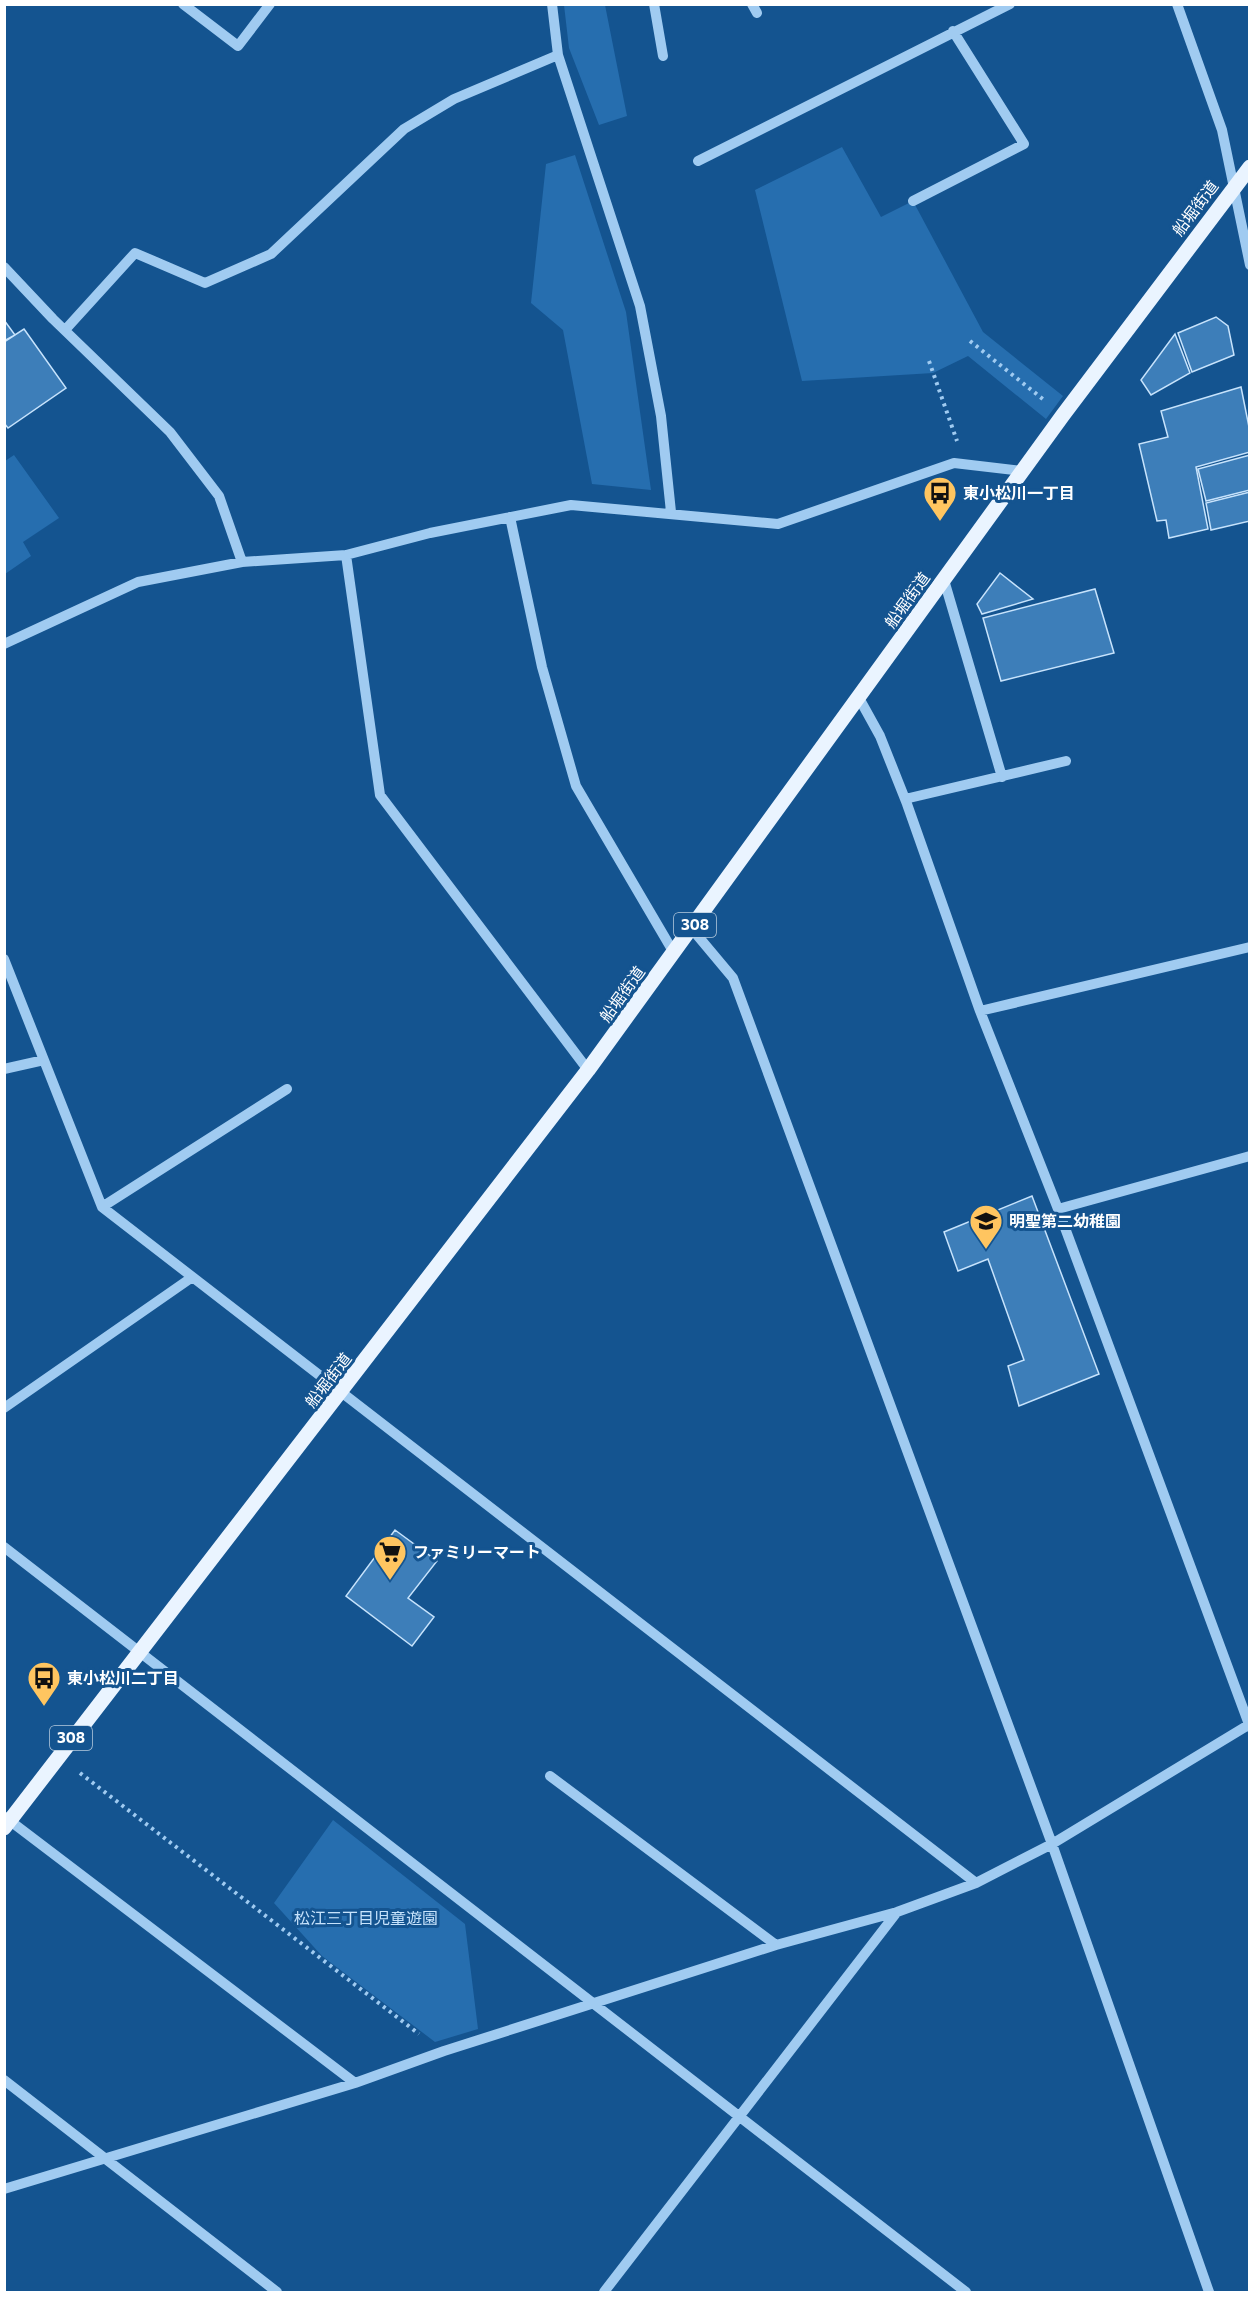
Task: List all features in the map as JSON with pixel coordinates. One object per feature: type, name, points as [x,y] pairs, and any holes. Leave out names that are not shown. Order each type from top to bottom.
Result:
[{"type":"main road","name":"船堀街道","points":[[7,1821],[340,1394],[588,1070],[1063,415],[1250,167]]},
{"type":"street","points":[[183,4],[238,46],[270,4]]},
{"type":"street","points":[[552,4],[558,55],[640,306],[661,416],[671,512]]},
{"type":"street","points":[[654,4],[663,56]]},
{"type":"street","points":[[698,161],[953,31],[1011,4]]},
{"type":"street","points":[[1177,4],[1222,130],[1250,265]]},
{"type":"street","points":[[913,201],[1024,144],[953,31]]},
{"type":"street","points":[[65,330],[135,253],[205,283],[271,254],[404,129],[454,99],[558,55]]},
{"type":"street","points":[[4,267],[170,432],[219,496],[242,562]]},
{"type":"street","points":[[4,644],[138,582],[242,562],[346,555],[430,533],[571,505],[671,512],[777,524],[954,463],[1023,471]]},
{"type":"street","points":[[510,517],[542,667],[576,786],[674,953]]},
{"type":"street","points":[[346,555],[380,795],[588,1070]]},
{"type":"street","points":[[944,580],[1002,777]]},
{"type":"street","points":[[4,2189],[355,2083],[444,2051],[776,1945],[897,1912],[976,1883],[1052,1844],[1249,1725],[1058,1209],[980,1011],[904,799],[880,736],[859,698]]},
{"type":"street","points":[[904,799],[1066,761]]},
{"type":"street","points":[[692,929],[733,978],[1052,1844],[1209,2292]]},
{"type":"street","points":[[980,1011],[1250,947]]},
{"type":"street","points":[[4,959],[102,1207],[340,1394],[976,1883]]},
{"type":"street","points":[[4,1069],[44,1060]]},
{"type":"street","points":[[102,1207],[287,1089]]},
{"type":"street","points":[[1058,1209],[1250,1156]]},
{"type":"street","points":[[4,1408],[191,1278]]},
{"type":"street","points":[[4,1547],[140,1650],[966,2292]]},
{"type":"street","points":[[550,1776],[776,1945]]},
{"type":"street","points":[[7,1821],[355,2083]]},
{"type":"street","points":[[604,2292],[897,1912]]},
{"type":"street","points":[[4,2080],[277,2292]]},
{"type":"path","points":[[970,342],[1063,415]]},
{"type":"path","points":[[929,361],[965,464]]},
{"type":"path","points":[[57,1756],[444,2051]]},
{"type":"green space","points":[[564,5],[605,5],[627,116],[599,125],[569,48]]},
{"type":"green space","points":[[842,147],[881,217],[913,201],[983,332],[1063,396],[1046,419],[968,356],[933,373],[802,381],[755,190]]},
{"type":"green space","points":[[575,155],[626,312],[651,490],[592,484],[563,330],[531,303],[546,164]]},
{"type":"green space","points":[[14,455],[59,518],[23,542],[31,556],[5,574],[5,461]]},
{"type":"green space","name":"松江三丁目児童遊園","points":[[333,1820],[465,1924],[478,2029],[435,2042],[322,1956],[274,1903]]},
{"type":"building","points":[[1216,317],[1228,326],[1234,355],[1192,372],[1178,333]]},
{"type":"building","points":[[4,320],[15,335],[4,341]]},
{"type":"building","points":[[24,329],[66,388],[8,428],[4,423],[4,342]]},
{"type":"building","points":[[1175,334],[1190,373],[1151,395],[1141,380]]},
{"type":"building","points":[[1241,387],[1250,432],[1250,452],[1196,467],[1208,529],[1169,538],[1166,520],[1157,521],[1139,444],[1168,437],[1161,411]]},
{"type":"building","points":[[1250,455],[1250,490],[1206,501],[1198,469]]},
{"type":"building","points":[[1250,492],[1250,521],[1211,530],[1206,503]]},
{"type":"building","points":[[1000,573],[1033,599],[982,614],[977,604]]},
{"type":"building","points":[[1095,589],[1114,653],[1001,681],[983,618]]},
{"type":"building","points":[[1032,1196],[1099,1374],[1019,1406],[1008,1366],[1024,1360],[988,1259],[958,1271],[944,1232]]},
{"type":"building","points":[[395,1530],[437,1561],[408,1598],[434,1617],[412,1646],[346,1596]]},
{"type":"place","name":"東小松川一丁目","points":[[940,522]]},
{"type":"place","name":"明聖第二幼稚園","points":[[986,1250]]},
{"type":"place","name":"ファミリーマート","points":[[390,1581]]},
{"type":"place","name":"東小松川二丁目","points":[[44,1707]]}]
